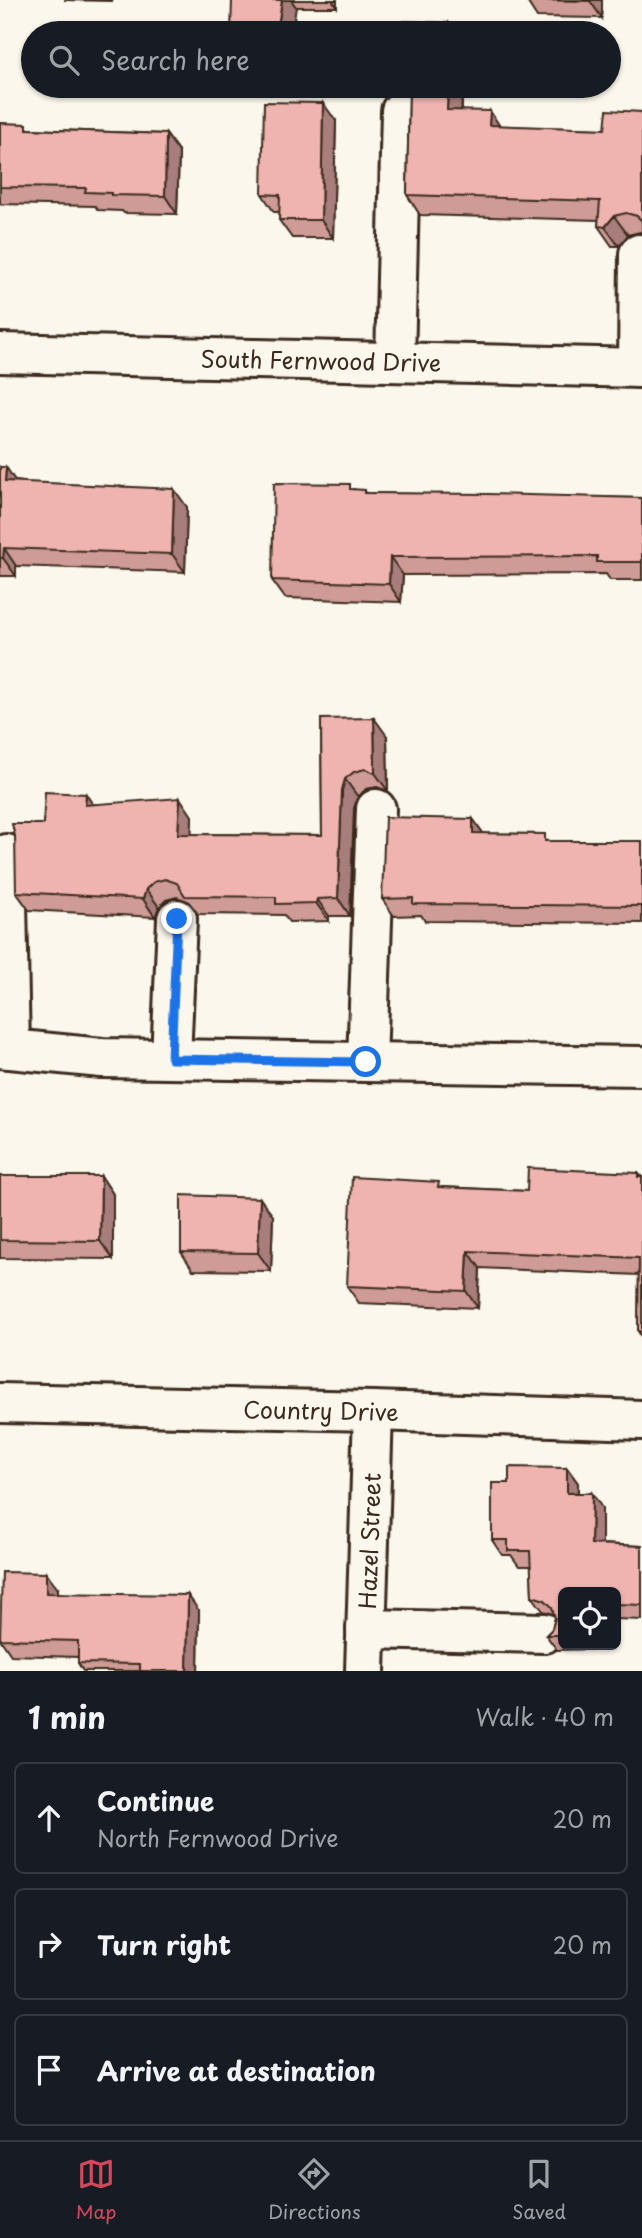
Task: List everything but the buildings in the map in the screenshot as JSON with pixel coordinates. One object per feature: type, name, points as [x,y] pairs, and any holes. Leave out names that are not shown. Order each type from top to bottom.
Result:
[{"type":"street","points":[[395,362],[401,111]]},
{"type":"street","points":[[639,254],[640,368]]},
{"type":"street","name":"South Fernwood Drive","points":[[0,353],[640,368]]},
{"type":"street","points":[[366,1062],[376,809]]},
{"type":"street","points":[[6,854],[5,1048],[102,1058],[642,1066]]},
{"type":"street","points":[[171,1059],[177,919]]},
{"type":"street","name":"Country Drive","points":[[0,1403],[642,1420]]},
{"type":"street","name":"Hazel Street","points":[[365,1671],[373,1411]]},
{"type":"street","points":[[366,1629],[544,1633]]},
{"type":"route","points":[[177,919],[171,1059],[366,1062]]}]
